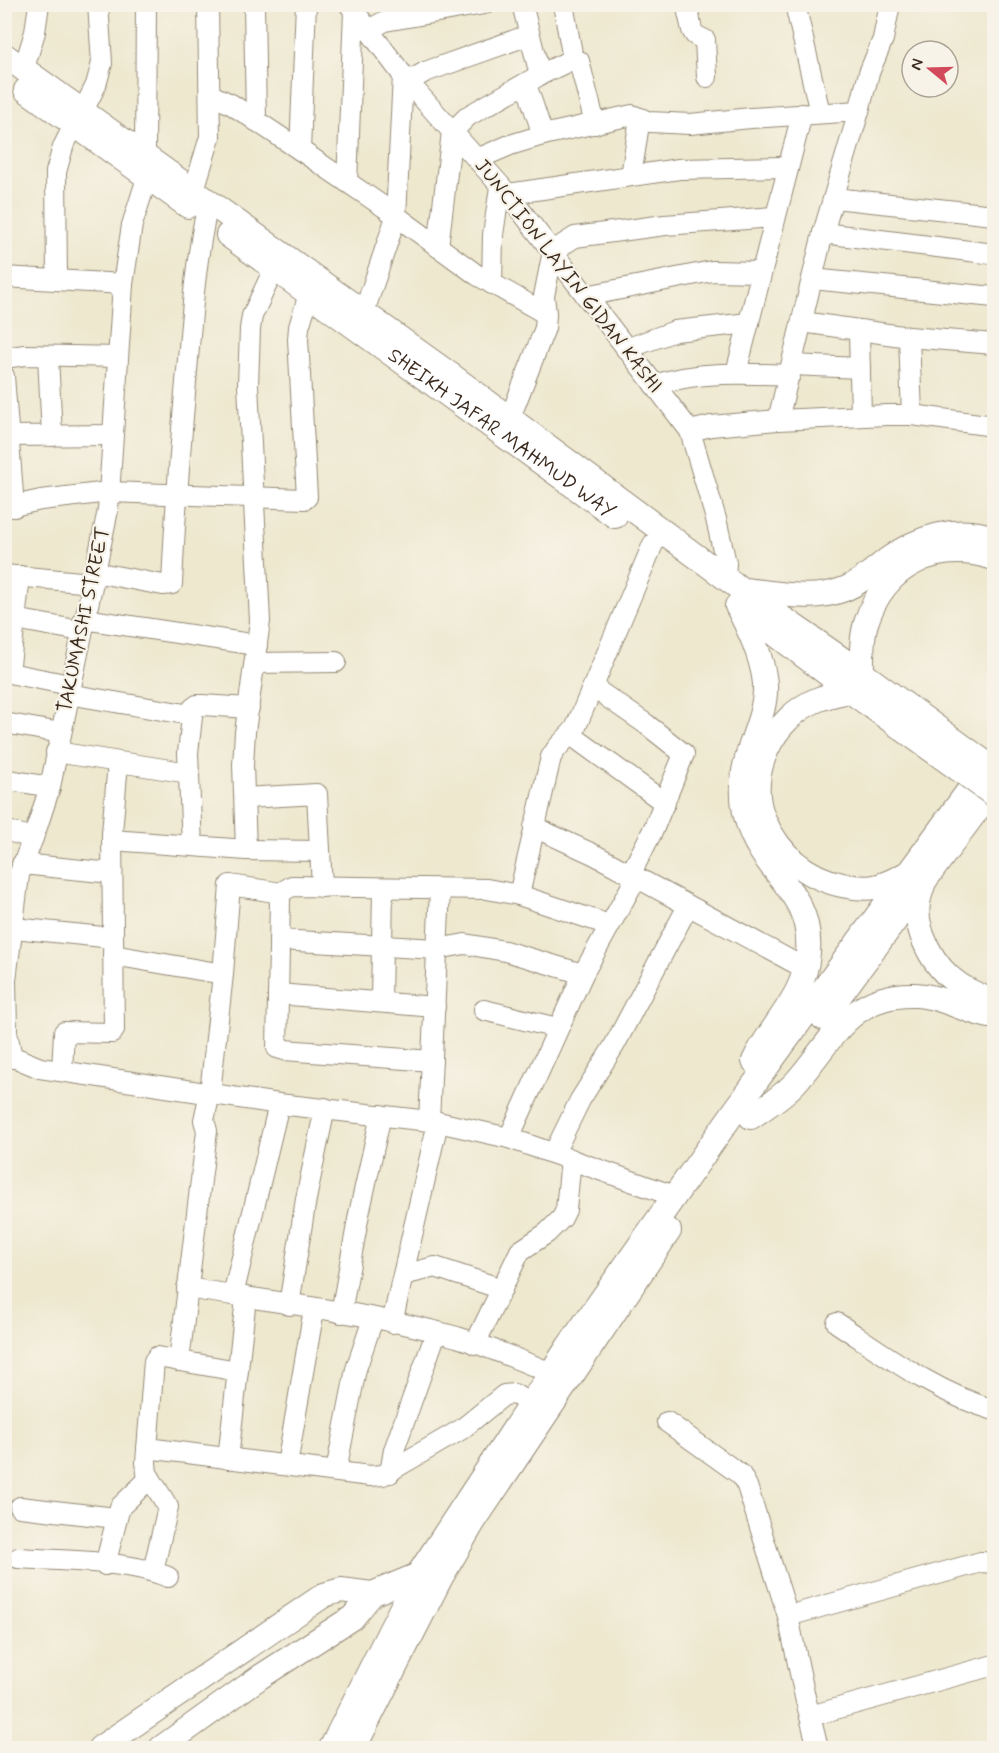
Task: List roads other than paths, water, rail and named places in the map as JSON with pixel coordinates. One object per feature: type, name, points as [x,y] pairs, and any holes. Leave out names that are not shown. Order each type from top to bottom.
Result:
[{"type":"main road","name":"SHEIKH JAFAR MAHMUD WAY","points":[[11,66],[78,118],[146,166],[205,218],[653,544],[734,590]]},
{"type":"main road","name":"SHEIKH JAFAR MAHMUD WAY","points":[[146,166],[194,190],[510,418],[856,682],[976,760],[994,769]]},
{"type":"main road","points":[[331,1749],[429,1577],[551,1373],[575,1353],[683,1211],[743,1113],[758,1051],[796,995],[806,969],[808,932],[801,906],[755,842],[747,821],[742,797],[744,770],[761,716],[765,683],[759,658],[734,590],[810,596],[825,595],[859,582],[902,550],[926,538],[935,535],[980,534],[994,538]]},
{"type":"main road","points":[[918,877],[872,888],[851,887],[825,881],[804,871],[786,855],[763,819],[759,798],[759,778],[765,754],[784,721],[819,698],[856,682],[866,624],[874,602],[898,572],[917,560],[940,553],[962,550],[994,558]]},
{"type":"main road","name":"SHEIKH JAFAR MAHMUD WAY","points":[[976,760],[994,795]]},
{"type":"main road","points":[[976,760],[918,877],[918,923],[927,948],[940,970],[955,983],[976,995],[994,1001]]},
{"type":"main road","points":[[354,1749],[429,1577],[481,1510],[575,1353],[674,1196],[743,1113],[918,877],[994,787]]},
{"type":"main road","points":[[743,1113],[788,1090],[845,1020],[869,1003],[892,996],[916,995],[937,999],[994,1017]]},
{"type":"main road","points":[[100,1749],[324,1595],[341,1590],[372,1593],[429,1577]]},
{"type":"main road","points":[[160,1749],[260,1677],[353,1617],[372,1593]]},
{"type":"street","points":[[11,66],[35,32],[39,4]]},
{"type":"street","points":[[57,280],[56,172],[63,147],[96,85],[102,63],[98,4]]},
{"type":"street","name":"TAKUMASHI STREET","points":[[8,1055],[6,980],[22,864],[50,787],[82,625],[108,510],[123,284],[132,225],[146,166],[146,4]]},
{"type":"street","points":[[194,190],[210,137],[208,4]]},
{"type":"street","points":[[254,4],[256,121]]},
{"type":"street","points":[[300,150],[306,4]]},
{"type":"street","points":[[369,30],[385,21],[484,4]]},
{"type":"street","points":[[522,4],[530,35],[533,79],[543,135]]},
{"type":"street","points":[[563,4],[573,60]]},
{"type":"street","points":[[686,4],[692,30],[705,40],[707,77]]},
{"type":"street","points":[[736,373],[788,167],[811,114],[795,4]]},
{"type":"street","points":[[778,420],[823,234],[869,73],[883,39],[890,4]]},
{"type":"street","points":[[347,182],[351,8]]},
{"type":"street","name":"JUNCTION LAYIN GIDAN KASHI","points":[[351,8],[406,78],[504,190],[553,251],[690,431],[734,590]]},
{"type":"street","points":[[364,312],[396,217],[406,78],[530,35]]},
{"type":"street","points":[[438,247],[452,132],[468,116],[533,79],[573,60],[579,61],[595,124]]},
{"type":"street","points":[[211,94],[231,104],[300,150],[492,284],[546,314]]},
{"type":"street","points":[[477,159],[510,145],[543,135],[632,116],[650,122],[690,124],[859,111]]},
{"type":"street","points":[[631,176],[640,118]]},
{"type":"street","points":[[492,284],[493,235],[504,190],[679,169],[788,167]]},
{"type":"street","points":[[834,198],[994,215]]},
{"type":"street","points":[[510,418],[545,328],[544,296],[553,251],[575,237],[665,225],[774,217]]},
{"type":"street","points":[[191,716],[69,690],[7,672],[15,620],[12,575],[172,584],[176,494],[197,258],[205,218]]},
{"type":"street","points":[[823,234],[994,254]]},
{"type":"street","points":[[246,850],[243,765],[245,732],[260,621],[248,385],[250,329],[252,316],[274,269]]},
{"type":"street","points":[[586,296],[700,273],[761,272]]},
{"type":"street","points":[[4,277],[123,284]]},
{"type":"street","points":[[812,279],[994,297]]},
{"type":"street","points":[[4,376],[9,436],[9,507],[41,500],[109,492],[253,496],[303,500],[307,497],[298,339],[299,327],[309,294]]},
{"type":"street","points":[[802,322],[909,338],[994,345]]},
{"type":"street","points":[[626,349],[675,331],[749,323]]},
{"type":"street","points":[[859,332],[861,416]]},
{"type":"street","points":[[909,338],[912,415]]},
{"type":"street","points":[[4,358],[25,356],[118,357]]},
{"type":"street","points":[[48,356],[52,436]]},
{"type":"street","points":[[654,386],[677,378],[860,368]]},
{"type":"street","points":[[690,431],[711,426],[778,420],[912,415],[994,426]]},
{"type":"street","points":[[9,436],[113,435]]},
{"type":"street","points":[[519,895],[551,757],[571,735],[594,688],[653,544]]},
{"type":"street","points":[[15,620],[82,625],[256,654],[336,662]]},
{"type":"street","points":[[509,1138],[557,1028],[633,876],[683,759],[683,752],[594,688]]},
{"type":"street","points":[[192,846],[189,773],[193,708],[197,705],[249,708]]},
{"type":"street","points":[[4,723],[61,733]]},
{"type":"street","points":[[571,735],[665,803]]},
{"type":"street","points":[[56,752],[189,773]]},
{"type":"street","points":[[62,1071],[64,1032],[112,1033],[114,1030],[112,840],[118,762]]},
{"type":"street","points":[[4,779],[50,787]]},
{"type":"street","points":[[245,798],[317,794],[322,887]]},
{"type":"street","points":[[534,827],[595,855],[806,969]]},
{"type":"street","points":[[4,830],[33,838]]},
{"type":"street","points":[[112,840],[246,850],[320,851]]},
{"type":"street","points":[[22,864],[112,873]]},
{"type":"street","points":[[179,1361],[206,1142],[207,1131],[204,1119],[210,1093],[230,885],[275,891],[280,899],[277,1048],[432,1061]]},
{"type":"street","points":[[278,894],[292,886],[488,889],[519,895],[609,925]]},
{"type":"street","points":[[381,1002],[383,888]]},
{"type":"street","points":[[336,1471],[356,1370],[403,1275],[433,1121],[432,1061],[440,889]]},
{"type":"street","points":[[475,1344],[520,1251],[558,1225],[566,1210],[562,1156],[580,1100],[619,1037],[688,906]]},
{"type":"street","points":[[14,928],[113,947],[223,974]]},
{"type":"street","points":[[279,940],[437,949],[465,944],[505,951],[583,974]]},
{"type":"street","points":[[278,994],[435,1007]]},
{"type":"street","points":[[484,1010],[557,1028]]},
{"type":"street","points":[[8,1055],[40,1068],[279,1104],[433,1121],[509,1138],[674,1196]]},
{"type":"street","points":[[228,1459],[238,1371],[239,1297],[279,1104]]},
{"type":"street","points":[[289,1305],[306,1199],[325,1108]]},
{"type":"street","points":[[341,1313],[359,1214],[381,1115]]},
{"type":"street","points":[[403,1275],[435,1267],[502,1289]]},
{"type":"street","points":[[187,1288],[341,1313],[436,1333],[497,1350],[551,1373]]},
{"type":"street","points":[[287,1465],[314,1309]]},
{"type":"street","points":[[837,1323],[924,1380],[948,1393],[994,1410]]},
{"type":"street","points":[[390,1473],[394,1450],[436,1333]]},
{"type":"street","points":[[18,1558],[105,1565],[161,1574],[168,1507],[147,1473],[146,1462],[154,1362],[157,1357],[238,1371]]},
{"type":"street","points":[[147,1448],[370,1476],[390,1473],[462,1429],[504,1395],[514,1394],[531,1404]]},
{"type":"street","points":[[668,1422],[741,1475],[747,1486],[788,1616],[818,1749]]},
{"type":"street","points":[[105,1565],[120,1508],[150,1478]]},
{"type":"street","points":[[20,1507],[117,1518]]},
{"type":"street","points":[[788,1616],[981,1562],[994,1563]]},
{"type":"street","points":[[810,1716],[994,1665]]}]
